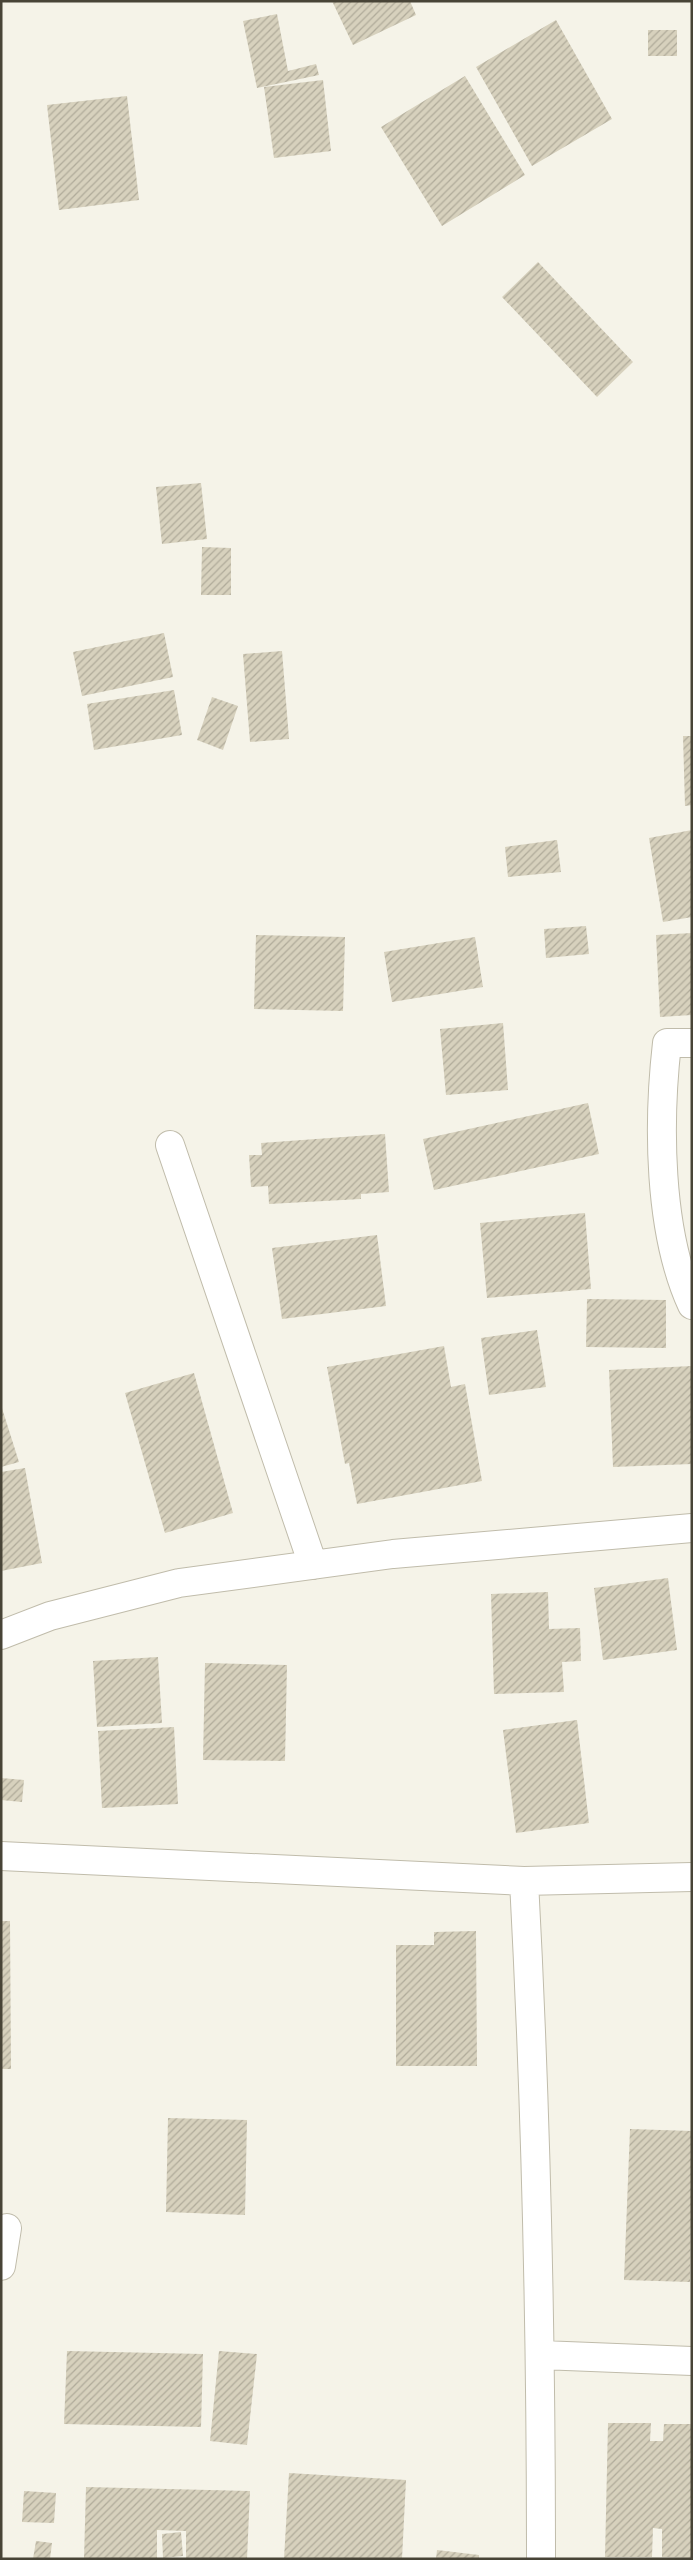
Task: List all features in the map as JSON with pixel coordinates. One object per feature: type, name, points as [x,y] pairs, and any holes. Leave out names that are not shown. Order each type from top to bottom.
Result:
[{"type":"street","points":[[692,1043],[667,1043],[661,1092],[664,1168],[670,1228],[675,1262],[692,1305]]},
{"type":"street","points":[[170,1145],[313,1565]]},
{"type":"street","points":[[1,1635],[50,1616],[178,1583],[393,1554],[692,1528]]},
{"type":"street","points":[[1,1856],[524,1880],[692,1877]]},
{"type":"street","points":[[524,1880],[531,2014],[537,2305],[541,2355],[541,2559]]},
{"type":"street","points":[[1,2266],[8,2228]]},
{"type":"street","points":[[541,2355],[692,2361]]},
{"type":"building","points":[[332,1],[410,1],[416,15],[353,45]]},
{"type":"building","points":[[277,14],[288,71],[316,64],[319,75],[257,88],[243,21]]},
{"type":"building","points":[[556,20],[612,119],[532,166],[476,67]]},
{"type":"building","points":[[648,30],[677,30],[677,56],[648,56]]},
{"type":"building","points":[[465,76],[525,175],[442,226],[381,127]]},
{"type":"building","points":[[323,80],[331,151],[274,158],[264,87]]},
{"type":"building","points":[[127,96],[139,200],[59,210],[47,105]]},
{"type":"building","points":[[538,262],[633,362],[597,397],[502,297]]},
{"type":"building","points":[[201,483],[207,539],[162,544],[156,487]]},
{"type":"building","points":[[202,547],[231,548],[231,595],[201,595]]},
{"type":"building","points":[[164,633],[173,677],[82,696],[73,652]]},
{"type":"building","points":[[282,651],[289,739],[250,742],[243,654]]},
{"type":"building","points":[[174,690],[182,735],[94,750],[87,704]]},
{"type":"building","points":[[212,697],[238,706],[223,750],[197,740]]},
{"type":"building","points":[[683,736],[692,736],[692,805],[685,806]]},
{"type":"building","points":[[692,830],[692,917],[663,922],[649,838]]},
{"type":"building","points":[[557,840],[561,872],[508,877],[505,847]]},
{"type":"building","points":[[586,926],[589,954],[546,958],[544,929]]},
{"type":"building","points":[[692,933],[692,1015],[660,1017],[656,935]]},
{"type":"building","points":[[256,935],[345,937],[343,1011],[254,1009]]},
{"type":"building","points":[[475,937],[483,987],[392,1002],[384,952]]},
{"type":"building","points":[[503,1023],[508,1090],[446,1095],[440,1029]]},
{"type":"building","points":[[588,1103],[599,1154],[434,1190],[423,1139]]},
{"type":"building","points":[[385,1134],[389,1192],[361,1194],[361,1199],[269,1204],[268,1186],[251,1187],[249,1155],[262,1155],[261,1143]]},
{"type":"building","points":[[585,1213],[591,1289],[487,1298],[480,1223]]},
{"type":"building","points":[[377,1235],[386,1306],[282,1319],[272,1248]]},
{"type":"building","points":[[587,1299],[666,1300],[666,1348],[586,1347]]},
{"type":"building","points":[[537,1330],[546,1387],[489,1395],[481,1338]]},
{"type":"building","points":[[444,1346],[451,1387],[465,1384],[482,1481],[357,1504],[349,1463],[345,1464],[327,1367]]},
{"type":"building","points":[[692,1366],[692,1464],[613,1467],[609,1370]]},
{"type":"building","points":[[194,1373],[233,1513],[165,1533],[125,1393]]},
{"type":"building","points":[[1,1405],[19,1462],[1,1467]]},
{"type":"building","points":[[25,1468],[42,1563],[1,1571],[1,1472]]},
{"type":"building","points":[[668,1578],[677,1650],[603,1660],[594,1588]]},
{"type":"building","points":[[548,1592],[549,1629],[580,1628],[581,1661],[562,1662],[564,1692],[494,1694],[491,1594]]},
{"type":"building","points":[[158,1657],[162,1723],[97,1727],[93,1661]]},
{"type":"building","points":[[205,1663],[287,1665],[285,1761],[203,1760]]},
{"type":"building","points":[[577,1720],[589,1823],[516,1833],[503,1730]]},
{"type":"building","points":[[174,1727],[178,1804],[102,1808],[98,1731]]},
{"type":"building","points":[[1,1778],[24,1780],[22,1802],[1,1800]]},
{"type":"building","points":[[1,1921],[10,1921],[11,2069],[1,2069]]},
{"type":"building","points":[[476,1931],[477,2066],[396,2066],[396,1945],[434,1945],[434,1932]]},
{"type":"building","points":[[168,2118],[247,2120],[245,2215],[166,2212]]},
{"type":"building","points":[[630,2129],[692,2131],[690,2282],[624,2280]]},
{"type":"building","points":[[67,2351],[203,2354],[201,2427],[64,2424]]},
{"type":"building","points":[[219,2351],[257,2354],[247,2445],[210,2441]]},
{"type":"building","points":[[608,2423],[651,2423],[650,2441],[663,2441],[664,2424],[692,2424],[692,2558],[662,2557],[662,2529],[653,2528],[652,2557],[605,2557]]},
{"type":"building","points":[[289,2473],[406,2480],[402,2559],[284,2559]]},
{"type":"building","points":[[86,2487],[250,2491],[247,2559],[186,2559],[186,2531],[157,2530],[157,2559],[84,2559]]},
{"type":"building","points":[[24,2491],[56,2493],[54,2523],[22,2522]]},
{"type":"building","points":[[181,2532],[183,2556],[163,2558],[162,2534]]},
{"type":"building","points":[[36,2541],[52,2543],[50,2559],[33,2559]]},
{"type":"building","points":[[437,2550],[479,2555],[479,2559],[436,2559]]}]
